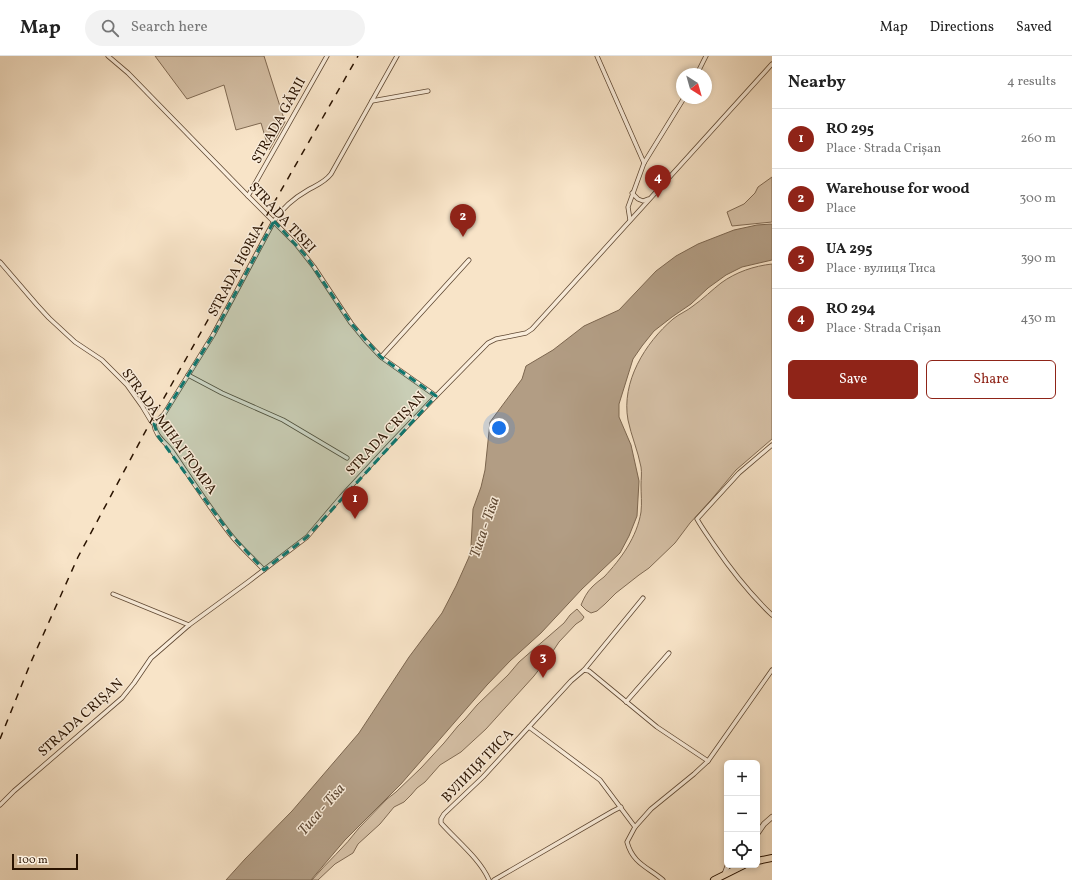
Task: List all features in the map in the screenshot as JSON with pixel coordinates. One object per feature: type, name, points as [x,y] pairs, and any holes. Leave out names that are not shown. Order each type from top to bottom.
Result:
[{"type":"main road","points":[[760,860],[772,858]]},
{"type":"main road","points":[[714,880],[737,868]]},
{"type":"street","name":"STRADA TISEI","points":[[108,56],[128,73],[296,244],[306,256],[351,323],[381,358],[436,396]]},
{"type":"street","name":"STRADA GĂRII","points":[[248,196],[327,56]]},
{"type":"street","name":"STRADA HORIA","points":[[154,424],[164,414],[213,335],[279,212],[292,200],[328,178],[397,56]]},
{"type":"street","points":[[597,56],[644,163]]},
{"type":"street","points":[[699,68],[706,56]]},
{"type":"street","name":"STRADA CRIȘAN","points":[[0,805],[14,791],[122,698],[151,658],[189,625],[307,537],[358,479],[488,343],[496,339],[530,331],[772,64]]},
{"type":"street","points":[[372,101],[428,91]]},
{"type":"street","points":[[630,220],[628,207],[644,163],[680,104]]},
{"type":"street","points":[[632,193],[635,197],[643,201],[649,199]]},
{"type":"street","points":[[381,358],[469,260]]},
{"type":"street","name":"STRADA MIHAI TOMPA","points":[[0,262],[49,318],[75,342],[102,360],[127,385],[154,424],[154,429],[158,436],[172,451],[231,535],[264,570]]},
{"type":"street","points":[[188,375],[222,393],[283,420],[347,458]]},
{"type":"street","points":[[772,444],[738,473],[697,519],[722,557],[749,591],[772,615]]},
{"type":"street","points":[[113,594],[189,625]]},
{"type":"street","name":"ВУЛИЦЯ ТИСА","points":[[489,880],[487,874],[473,856],[441,823],[441,819],[444,814],[483,777],[571,681],[584,670],[643,598]]},
{"type":"street","points":[[626,702],[669,652]]},
{"type":"street","points":[[584,670],[589,672],[657,727],[708,761]]},
{"type":"street","points":[[663,880],[645,868],[633,857],[627,842],[635,827],[651,809],[708,761],[772,670]]},
{"type":"street","points":[[529,727],[600,780],[635,827]]},
{"type":"street","points":[[494,880],[621,807]]},
{"type":"street","points":[[758,832],[772,816]]},
{"type":"street","points":[[725,873],[727,868]]},
{"type":"highlighted area","points":[[274,221],[306,256],[351,323],[381,357],[436,396],[307,537],[264,570],[231,535],[158,436],[154,424],[164,414],[213,335]]},
{"type":"shaded area","points":[[155,56],[264,56],[285,122],[269,150],[261,123],[236,130],[224,85],[187,99]]},
{"type":"shaded area","points":[[772,177],[772,222],[732,226],[727,212],[744,204],[755,193],[758,187]]},
{"type":"shaded area","points":[[772,264],[772,439],[736,470],[690,523],[675,543],[649,568],[616,593],[597,611],[591,613],[581,605],[583,600],[590,589],[604,577],[622,555],[636,530],[641,512],[641,467],[629,426],[627,406],[628,392],[637,364],[653,340],[673,319],[697,303],[721,283],[745,270]]},
{"type":"shaded area","points":[[577,609],[584,617],[582,620],[576,624],[559,642],[534,676],[486,729],[461,752],[440,765],[404,802],[394,807],[380,824],[358,844],[353,853],[335,864],[318,880],[312,880],[387,799],[421,768],[477,705],[508,675],[519,662],[564,623]]},
{"type":"water","name":"Тиса - Tisa","points":[[772,224],[772,260],[742,267],[726,275],[708,288],[691,304],[654,331],[633,359],[619,404],[619,417],[631,445],[639,481],[637,516],[620,553],[582,589],[541,633],[510,661],[487,685],[401,784],[345,840],[311,880],[226,880],[292,811],[359,733],[409,657],[442,613],[469,557],[473,509],[485,470],[490,422],[522,379],[526,366],[553,350],[584,326],[619,310],[656,271],[676,256],[698,244],[734,230],[757,225]]},
{"type":"railway","points":[[0,739],[31,662],[78,557],[151,421],[358,56]]},
{"type":"place","name":"RO 294","points":[[658,198]]},
{"type":"place","name":"Warehouse for wood","points":[[463,237]]},
{"type":"place","name":"RO 295","points":[[355,519]]},
{"type":"place","name":"UA 295","points":[[543,678]]}]
